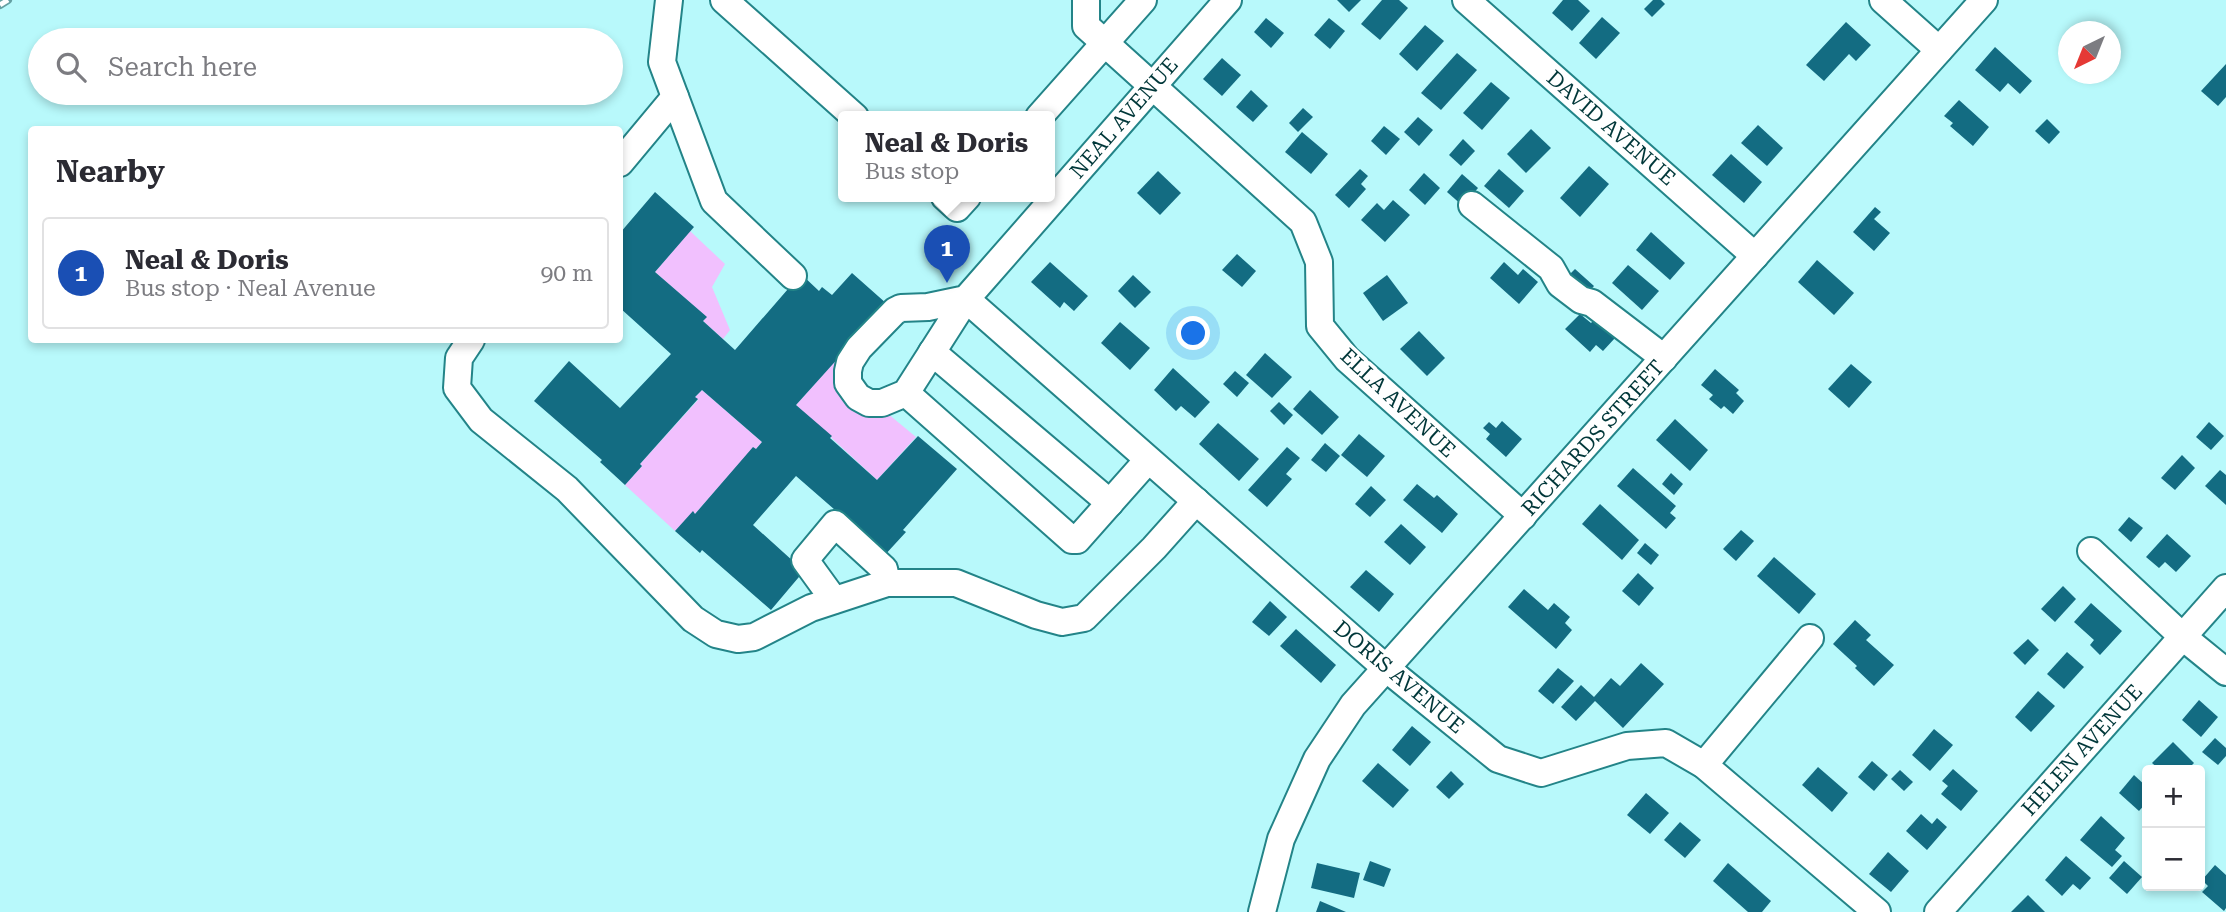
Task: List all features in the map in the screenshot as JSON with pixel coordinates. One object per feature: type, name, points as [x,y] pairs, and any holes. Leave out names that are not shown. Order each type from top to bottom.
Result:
[{"type":"street","points":[[669,0],[662,62],[714,201],[793,276]]},
{"type":"street","points":[[724,0],[848,111]]},
{"type":"street","name":"ELLA AVENUE","points":[[1086,0],[1086,26],[1303,222],[1320,262],[1320,326],[1347,359],[1523,516]]},
{"type":"street","points":[[1044,111],[1143,0]]},
{"type":"street","name":"NEAL AVENUE","points":[[1055,197],[1228,0]]},
{"type":"street","name":"DAVID AVENUE","points":[[1465,0],[1755,256]]},
{"type":"street","points":[[1882,0],[1939,50]]},
{"type":"street","name":"RICHARDS STREET","points":[[1262,912],[1281,839],[1317,759],[1353,705],[1984,0]]},
{"type":"street","points":[[623,159],[675,97]]},
{"type":"street","name":"NEAL AVENUE","points":[[906,393],[966,299],[1051,202]]},
{"type":"street","points":[[1472,205],[1551,268],[1560,284],[1581,300],[1592,303],[1664,358]]},
{"type":"street","points":[[966,299],[895,311],[859,348],[850,362],[848,383],[858,397],[869,403],[882,403],[906,393],[1072,540],[1077,540],[1148,460]]},
{"type":"street","name":"DORIS AVENUE","points":[[966,299],[1387,669],[1498,759],[1541,773],[1627,746],[1666,743],[1704,765],[1877,912]]},
{"type":"street","points":[[928,307],[936,345],[1110,503]]},
{"type":"street","points":[[469,343],[459,358],[457,388],[481,420],[567,489],[693,619],[716,634],[738,639],[754,637],[811,608],[887,583],[956,583],[1036,615],[1062,622],[1084,618],[1146,557],[1196,501]]},
{"type":"street","points":[[834,600],[805,560],[835,524],[884,569],[887,583]]},
{"type":"street","points":[[2091,551],[2183,637],[2226,672]]},
{"type":"street","name":"HELEN AVENUE","points":[[1938,912],[2226,588]]},
{"type":"street","points":[[1704,765],[1810,638]]},
{"type":"shaded area","points":[[690,231],[725,264],[712,287],[730,330],[723,339],[703,321],[706,317],[655,272]]},
{"type":"shaded area","points":[[838,358],[887,413],[916,437],[877,480],[796,405]]},
{"type":"shaded area","points":[[702,390],[762,442],[756,449],[753,448],[695,514],[693,512],[675,531],[625,485],[642,466],[640,464],[698,400],[695,397]]},
{"type":"building","points":[[1337,0],[1361,0],[1349,12]]},
{"type":"building","points":[[1382,0],[1399,0],[1408,8],[1380,40],[1361,24]]},
{"type":"building","points":[[1563,0],[1578,0],[1590,11],[1572,31],[1552,13]]},
{"type":"building","points":[[1653,0],[1661,0],[1665,4],[1652,17],[1644,9]]},
{"type":"building","points":[[1602,17],[1620,33],[1596,59],[1579,43]]},
{"type":"building","points":[[1266,18],[1284,33],[1271,48],[1254,32]]},
{"type":"building","points":[[1329,18],[1345,31],[1330,49],[1314,35]]},
{"type":"building","points":[[1846,22],[1871,45],[1856,61],[1849,54],[1824,81],[1806,65]]},
{"type":"building","points":[[1425,25],[1444,41],[1417,71],[1399,54]]},
{"type":"building","points":[[1995,47],[2032,81],[2020,94],[2008,83],[2000,92],[1975,70]]},
{"type":"building","points":[[1457,53],[1477,70],[1441,110],[1421,93]]},
{"type":"building","points":[[1222,58],[1241,75],[1222,96],[1203,79]]},
{"type":"building","points":[[2226,64],[2226,97],[2218,106],[2201,91]]},
{"type":"building","points":[[1491,82],[1510,98],[1482,130],[1463,113]]},
{"type":"building","points":[[1251,90],[1268,106],[1253,122],[1236,107]]},
{"type":"building","points":[[1959,100],[1989,127],[1973,146],[1950,126],[1953,123],[1944,116]]},
{"type":"building","points":[[1303,108],[1313,117],[1298,132],[1289,123]]},
{"type":"building","points":[[1418,117],[1433,130],[1419,146],[1404,132]]},
{"type":"building","points":[[2047,119],[2060,132],[2049,144],[2035,131]]},
{"type":"building","points":[[1758,125],[1783,148],[1767,166],[1741,143]]},
{"type":"building","points":[[1384,126],[1400,139],[1386,155],[1371,141]]},
{"type":"building","points":[[1531,129],[1551,148],[1526,173],[1507,154]]},
{"type":"building","points":[[1302,132],[1328,154],[1311,174],[1285,152]]},
{"type":"building","points":[[1463,139],[1475,151],[1461,166],[1449,155]]},
{"type":"building","points":[[1731,154],[1762,182],[1744,203],[1712,175]]},
{"type":"building","points":[[1589,166],[1609,184],[1580,217],[1560,198]]},
{"type":"building","points":[[1360,169],[1368,176],[1361,184],[1366,189],[1349,208],[1335,195]]},
{"type":"building","points":[[1499,169],[1524,191],[1509,208],[1484,186]]},
{"type":"building","points":[[1158,171],[1181,193],[1160,215],[1137,193]]},
{"type":"building","points":[[1424,173],[1440,188],[1425,205],[1409,190]]},
{"type":"building","points":[[1462,174],[1478,188],[1463,206],[1447,192]]},
{"type":"building","points":[[655,192],[694,227],[655,272],[707,317],[703,321],[735,350],[801,274],[819,291],[822,287],[832,295],[852,273],[887,304],[796,405],[877,480],[918,436],[957,469],[883,557],[866,537],[796,476],[753,525],[804,571],[771,610],[702,550],[700,553],[675,531],[693,511],[695,514],[753,447],[756,449],[762,442],[702,390],[695,397],[698,399],[640,464],[642,466],[625,485],[600,462],[602,460],[534,401],[569,361],[620,408],[671,354],[623,311],[623,229]]},
{"type":"building","points":[[1393,200],[1410,215],[1385,242],[1361,220],[1377,203],[1384,210]]},
{"type":"building","points":[[1875,207],[1881,212],[1874,219],[1890,233],[1874,251],[1853,232]]},
{"type":"building","points":[[1651,232],[1685,263],[1670,280],[1636,250]]},
{"type":"building","points":[[1237,254],[1256,271],[1242,287],[1222,270]]},
{"type":"building","points":[[1817,260],[1854,293],[1834,315],[1798,282]]},
{"type":"building","points":[[1050,262],[1088,296],[1074,311],[1064,302],[1060,308],[1031,282]]},
{"type":"building","points":[[1504,262],[1518,275],[1523,269],[1538,282],[1519,304],[1490,278]]},
{"type":"building","points":[[1628,265],[1659,291],[1642,310],[1612,283]]},
{"type":"building","points":[[1575,269],[1594,286],[1586,295],[1566,278]]},
{"type":"building","points":[[1133,275],[1151,292],[1135,308],[1118,291]]},
{"type":"building","points":[[1387,275],[1408,303],[1383,321],[1363,293]]},
{"type":"building","points":[[1580,314],[1591,323],[1595,319],[1615,338],[1603,351],[1596,345],[1590,352],[1565,329]]},
{"type":"building","points":[[1120,322],[1150,348],[1130,370],[1101,343]]},
{"type":"building","points":[[1419,331],[1445,358],[1427,376],[1400,349]]},
{"type":"building","points":[[1265,353],[1292,377],[1272,398],[1246,375]]},
{"type":"building","points":[[1851,364],[1872,382],[1849,408],[1828,389]]},
{"type":"building","points":[[1173,368],[1210,402],[1195,418],[1181,406],[1176,411],[1154,390]]},
{"type":"building","points":[[1715,369],[1739,390],[1736,393],[1744,401],[1733,414],[1724,406],[1721,409],[1709,399],[1713,395],[1701,385]]},
{"type":"building","points":[[1235,371],[1249,383],[1237,397],[1223,384]]},
{"type":"building","points":[[1310,390],[1339,417],[1322,435],[1293,409]]},
{"type":"building","points":[[1279,402],[1293,415],[1284,425],[1270,411]]},
{"type":"building","points":[[1675,419],[1708,450],[1690,471],[1656,440]]},
{"type":"building","points":[[1502,421],[1522,439],[1506,457],[1486,439],[1490,434],[1483,428],[1489,422],[1496,428]]},
{"type":"building","points":[[2209,422],[2224,436],[2211,450],[2196,437]]},
{"type":"building","points":[[1218,423],[1259,459],[1239,481],[1199,444]]},
{"type":"building","points":[[1359,434],[1385,456],[1367,477],[1341,455]]},
{"type":"building","points":[[1325,443],[1340,456],[1326,472],[1311,460]]},
{"type":"building","points":[[1287,447],[1300,458],[1286,474],[1292,479],[1267,507],[1248,490]]},
{"type":"building","points":[[2182,455],[2195,468],[2175,490],[2161,478]]},
{"type":"building","points":[[1633,468],[1676,506],[1670,513],[1676,518],[1666,529],[1617,486]]},
{"type":"building","points":[[2220,470],[2226,475],[2226,505],[2205,486]]},
{"type":"building","points":[[1671,473],[1683,484],[1674,495],[1662,484]]},
{"type":"building","points":[[1417,484],[1434,498],[1437,495],[1458,514],[1442,533],[1403,500]]},
{"type":"building","points":[[1371,486],[1386,500],[1370,517],[1355,504]]},
{"type":"building","points":[[1600,504],[1639,540],[1622,560],[1582,524]]},
{"type":"building","points":[[2129,517],[2143,528],[2131,542],[2118,530]]},
{"type":"building","points":[[1401,524],[1426,547],[1410,565],[1384,542]]},
{"type":"building","points":[[1741,530],[1754,541],[1736,561],[1723,549]]},
{"type":"building","points":[[2167,534],[2191,556],[2176,572],[2165,562],[2159,568],[2146,557]]},
{"type":"building","points":[[1645,543],[1659,555],[1651,565],[1637,553]]},
{"type":"building","points":[[1774,557],[1816,594],[1799,614],[1757,576]]},
{"type":"building","points":[[1366,570],[1394,594],[1379,612],[1350,587]]},
{"type":"building","points":[[1638,573],[1654,588],[1639,606],[1622,591]]},
{"type":"building","points":[[2063,586],[2076,599],[2055,622],[2041,609]]},
{"type":"building","points":[[1524,589],[1548,610],[1554,603],[1570,617],[1565,623],[1572,630],[1556,649],[1508,607]]},
{"type":"building","points":[[1270,601],[1287,617],[1269,636],[1252,622]]},
{"type":"building","points":[[2091,603],[2122,631],[2100,655],[2090,645],[2094,640],[2074,622]]},
{"type":"building","points":[[1855,620],[1871,635],[1866,640],[1894,665],[1874,686],[1833,644]]},
{"type":"building","points":[[1296,629],[1336,665],[1321,683],[1280,646]]},
{"type":"building","points":[[2028,639],[2039,650],[2025,665],[2013,653]]},
{"type":"building","points":[[2067,652],[2084,667],[2064,689],[2047,674]]},
{"type":"building","points":[[1641,663],[1664,684],[1623,728],[1595,701],[1576,721],[1561,707],[1581,685],[1594,697],[1611,678],[1620,686]]},
{"type":"building","points":[[1558,668],[1574,681],[1553,704],[1538,691]]},
{"type":"building","points":[[2038,691],[2055,706],[2031,732],[2015,717]]},
{"type":"building","points":[[2199,700],[2218,717],[2201,737],[2182,720]]},
{"type":"building","points":[[1412,726],[1431,742],[1410,766],[1392,750]]},
{"type":"building","points":[[1934,729],[1953,745],[1930,771],[1912,755]]},
{"type":"building","points":[[2215,738],[2226,748],[2226,756],[2218,765],[2202,752]]},
{"type":"building","points":[[2173,742],[2194,763],[2154,765],[2152,763]]},
{"type":"building","points":[[1872,761],[1888,775],[1874,791],[1858,777]]},
{"type":"building","points":[[1378,763],[1409,790],[1393,808],[1362,781]]},
{"type":"building","points":[[1818,767],[1848,793],[1832,812],[1802,785]]},
{"type":"building","points":[[1953,769],[1978,791],[1961,811],[1941,794],[1948,786],[1942,781]]},
{"type":"building","points":[[1900,770],[1913,782],[1904,791],[1891,779]]},
{"type":"building","points":[[1451,771],[1464,784],[1449,799],[1436,787]]},
{"type":"building","points":[[2134,775],[2142,782],[2142,808],[2139,811],[2119,793]]},
{"type":"building","points":[[1646,793],[1669,813],[1650,834],[1627,815]]},
{"type":"building","points":[[1921,814],[1932,824],[1937,818],[1947,827],[1927,850],[1906,831]]},
{"type":"building","points":[[2101,816],[2125,838],[2115,850],[2122,856],[2112,867],[2080,840]]},
{"type":"building","points":[[1680,822],[1701,840],[1685,858],[1664,840]]},
{"type":"building","points":[[1888,852],[1909,871],[1891,892],[1869,874]]},
{"type":"building","points":[[2066,856],[2091,878],[2080,890],[2073,884],[2062,896],[2045,880]]},
{"type":"building","points":[[1370,861],[1391,869],[1384,887],[1363,880]]},
{"type":"building","points":[[2124,861],[2142,877],[2127,894],[2109,878]]},
{"type":"building","points":[[1317,863],[1360,873],[1354,898],[1311,888]]},
{"type":"building","points":[[1728,863],[1771,901],[1762,912],[1748,912],[1713,881]]},
{"type":"building","points":[[2215,865],[2226,875],[2224,911],[2202,892],[2208,886],[2205,877]]},
{"type":"building","points":[[2028,895],[2045,912],[2011,912]]},
{"type":"building","points":[[1320,901],[1346,912],[1316,912]]},
{"type":"railway","points":[[0,5],[8,0]]},
{"type":"place","name":"Neal & Doris","points":[[947,283]]}]
